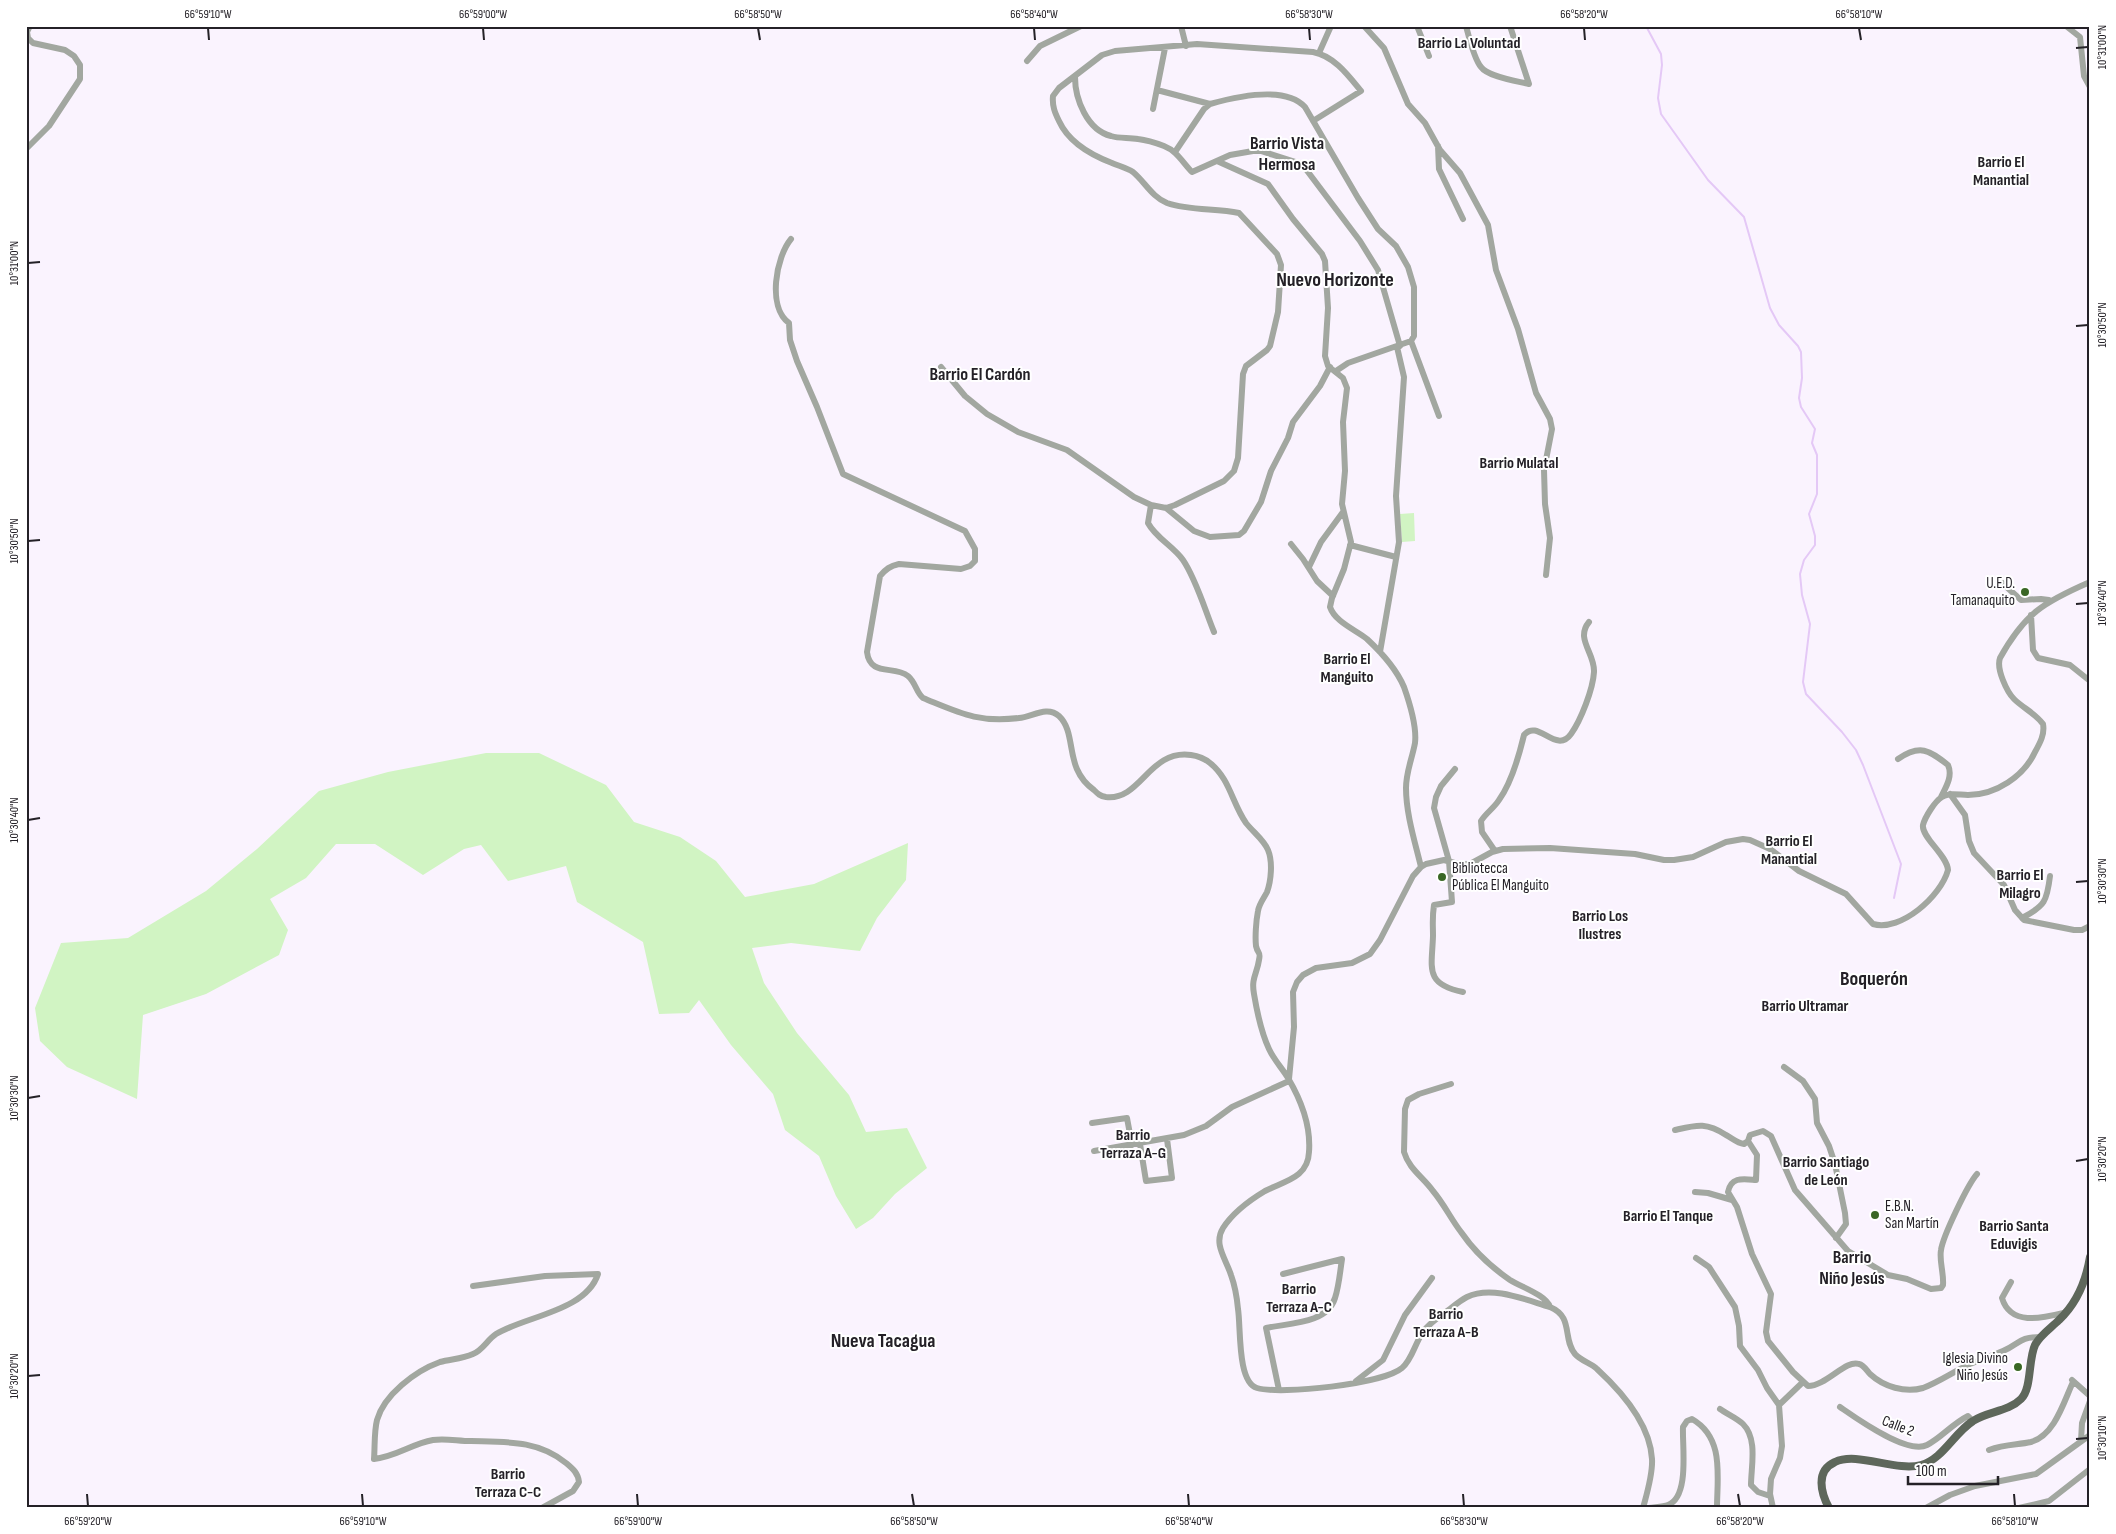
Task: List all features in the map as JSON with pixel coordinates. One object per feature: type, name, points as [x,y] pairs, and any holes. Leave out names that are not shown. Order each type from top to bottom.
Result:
[{"type":"main road","points":[[1829,1508],[1822,1492],[1821,1477],[1830,1465],[1835,1462],[1848,1458],[1902,1466],[1920,1466],[1933,1459],[1972,1421],[2006,1409],[2020,1400],[2026,1390],[2030,1358],[2036,1342],[2068,1312],[2082,1288],[2090,1256]]},
{"type":"street","points":[[26,149],[49,126],[80,79],[80,65],[74,56],[65,50],[33,43],[28,38],[27,32],[30,26]]},
{"type":"street","points":[[1027,61],[1040,46],[1081,26]]},
{"type":"street","points":[[1181,26],[1186,46]]},
{"type":"street","points":[[1319,53],[1330,26]]},
{"type":"street","points":[[1364,26],[1384,48],[1408,104],[1425,123],[1438,145],[1460,172],[1484,215],[1496,270],[1516,324],[1536,393],[1551,424],[1551,434],[1544,470],[1546,511],[1550,538],[1546,576]]},
{"type":"street","points":[[1417,26],[1429,56]]},
{"type":"street","points":[[1466,26],[1481,68],[1488,73],[1529,84],[1510,26]]},
{"type":"street","points":[[2066,26],[2080,37],[2084,76],[2090,87]]},
{"type":"street","points":[[1166,508],[1194,497],[1224,481],[1234,471],[1238,458],[1243,374],[1246,366],[1267,350],[1272,339],[1278,312],[1280,259],[1272,247],[1239,213],[1168,203],[1153,194],[1131,171],[1092,154],[1070,139],[1054,110],[1053,100],[1059,88],[1107,52],[1196,44],[1319,53],[1338,66],[1361,91],[1313,121]]},
{"type":"street","points":[[1153,109],[1165,48]]},
{"type":"street","points":[[1075,77],[1076,90],[1082,109],[1091,122],[1103,133],[1164,146],[1175,152],[1192,172],[1230,155],[1253,151],[1298,162],[1305,167],[1357,236],[1378,270],[1404,377],[1396,496],[1399,532],[1380,652]]},
{"type":"street","points":[[941,367],[969,400],[987,414],[1018,432],[1067,450],[1134,497],[1151,505],[1166,508],[1194,531],[1210,537],[1238,535],[1244,531],[1261,502],[1271,471],[1288,438],[1295,418],[1333,369],[1411,341],[1414,336],[1414,287],[1408,267],[1396,246],[1378,229],[1301,102],[1279,95],[1249,97],[1210,104],[1157,90]]},
{"type":"street","points":[[1175,152],[1204,109],[1210,104]]},
{"type":"street","points":[[1438,145],[1439,169],[1463,219]]},
{"type":"street","points":[[1217,161],[1268,184],[1293,219],[1322,254],[1326,268],[1328,308],[1325,356],[1333,369],[1343,378],[1347,388],[1343,422],[1343,512],[1350,545],[1344,570],[1330,607],[1333,614],[1366,638],[1380,652],[1397,673],[1404,688],[1413,720],[1415,741],[1407,774],[1406,790],[1420,867]]},
{"type":"street","points":[[792,239],[785,246],[780,257],[776,299],[784,320],[789,323],[790,340],[796,361],[833,445],[841,471],[849,477],[898,501],[952,523],[965,531],[975,549],[975,561],[970,566],[961,568],[899,564],[890,566],[885,570],[880,576],[868,652],[870,663],[876,667],[905,674],[914,682],[919,694],[924,698],[972,718],[1020,718],[1038,712],[1048,711],[1054,713],[1060,717],[1064,725],[1073,762],[1079,776],[1086,785],[1106,797],[1115,796],[1138,784],[1161,760],[1174,755],[1199,756],[1217,770],[1229,788],[1245,822],[1269,851],[1268,889],[1258,911],[1256,946],[1260,959],[1253,975],[1253,991],[1267,1045],[1277,1064],[1289,1080],[1302,1106],[1307,1122],[1309,1154],[1306,1166],[1296,1177],[1262,1193],[1238,1212],[1224,1227],[1219,1241],[1235,1290],[1245,1377],[1252,1386],[1257,1388],[1304,1390],[1384,1376],[1405,1367],[1426,1327],[1467,1297],[1490,1292],[1550,1307],[1558,1310],[1564,1318],[1574,1352],[1604,1376],[1633,1409],[1644,1428],[1652,1459],[1644,1508]]},
{"type":"street","points":[[1411,341],[1439,416]]},
{"type":"street","points":[[1151,505],[1148,523],[1154,532],[1176,551],[1185,563],[1214,632]]},
{"type":"street","points":[[1309,567],[1321,542],[1343,512]]},
{"type":"street","points":[[1290,544],[1309,567],[1317,581],[1333,596]]},
{"type":"street","points":[[1350,545],[1396,557]]},
{"type":"street","points":[[2001,582],[2021,600],[2041,598],[2049,600]]},
{"type":"street","points":[[1289,1080],[1294,1027],[1293,992],[1297,982],[1303,975],[1316,968],[1352,964],[1370,954],[1380,940],[1413,876],[1420,867],[1438,861],[1470,864],[1495,851],[1518,848],[1550,848],[1635,854],[1664,860],[1674,860],[1692,857],[1726,842],[1750,840],[1770,849],[1799,871],[1846,894],[1873,924],[1884,926],[1912,915],[1935,893],[1947,875],[1947,862],[1926,836],[1923,827],[1937,800],[1950,794],[1978,793],[2008,782],[2025,770],[2042,738],[2042,724],[2012,697],[1999,666],[2003,654],[2031,615],[2049,600],[2090,582]]},
{"type":"street","points":[[2031,615],[2033,650],[2038,658],[2070,665],[2090,681]]},
{"type":"street","points":[[1495,851],[1482,832],[1481,821],[1499,801],[1506,789],[1524,734],[1527,731],[1534,730],[1558,741],[1565,740],[1570,735],[1583,710],[1594,674],[1593,662],[1583,639],[1583,632],[1589,622]]},
{"type":"street","points":[[1898,758],[1914,750],[1922,750],[1948,765],[1950,768],[1949,780],[1942,797]]},
{"type":"street","points":[[1455,770],[1441,786],[1434,808],[1449,861],[1452,902],[1434,905],[1431,922],[1433,934],[1430,964],[1437,980],[1442,985],[1463,992]]},
{"type":"street","points":[[1950,794],[1965,815],[1971,848],[2004,885],[2015,910],[2022,918],[2074,930],[2082,930],[2090,926]]},
{"type":"street","points":[[2022,918],[2035,911],[2045,902],[2050,876]]},
{"type":"street","points":[[1784,1067],[1803,1080],[1815,1099],[1816,1123],[1835,1164],[1846,1220],[1844,1228],[1836,1238]]},
{"type":"street","points":[[1094,1151],[1184,1135],[1206,1126],[1232,1107],[1289,1080]]},
{"type":"street","points":[[1451,1084],[1419,1094],[1408,1100],[1405,1109],[1405,1158],[1434,1191],[1460,1232],[1480,1256],[1509,1279],[1544,1297],[1550,1307]]},
{"type":"street","points":[[1092,1123],[1127,1118],[1132,1145]]},
{"type":"street","points":[[1675,1130],[1706,1125],[1744,1144],[1748,1141],[1750,1135],[1758,1131],[1767,1133],[1771,1136],[1795,1190],[1848,1251],[1882,1273],[1906,1279],[1926,1288],[1941,1288],[1943,1282],[1941,1256],[1943,1242],[1965,1192],[1977,1174]]},
{"type":"street","points":[[1140,1144],[1146,1181],[1172,1178],[1167,1139]]},
{"type":"street","points":[[1748,1141],[1757,1155],[1756,1180],[1739,1179],[1731,1183],[1728,1192],[1744,1225],[1752,1254],[1771,1294],[1766,1332],[1768,1341],[1808,1386],[1820,1384],[1844,1367],[1855,1363],[1889,1385],[1901,1389],[1916,1390],[1941,1380],[1966,1366],[2006,1350],[2022,1338],[2041,1336]]},
{"type":"street","points":[[1695,1192],[1708,1193],[1733,1200]]},
{"type":"street","points":[[1696,1258],[1709,1267],[1735,1307],[1739,1326],[1740,1346],[1758,1370],[1767,1388],[1779,1405],[1782,1453],[1771,1479],[1770,1496],[1773,1508]]},
{"type":"street","points":[[1279,1390],[1266,1328],[1318,1317],[1327,1312],[1335,1298],[1342,1259],[1283,1274]]},
{"type":"street","points":[[473,1286],[544,1276],[598,1274],[593,1286],[581,1297],[495,1335],[482,1349],[474,1354],[440,1362],[413,1376],[380,1410],[376,1422],[374,1459],[393,1456],[420,1443],[440,1439],[524,1444],[550,1452],[573,1469],[579,1482],[573,1491],[542,1508]]},
{"type":"street","points":[[1355,1382],[1383,1360],[1405,1315],[1432,1278]]},
{"type":"street","points":[[2011,1282],[2002,1298],[2007,1308],[2017,1316],[2034,1318],[2068,1312]]},
{"type":"street","points":[[1989,1450],[2007,1444],[2032,1441],[2045,1433],[2058,1415],[2072,1381],[2090,1396]]},
{"type":"street","points":[[1779,1405],[1803,1382]]},
{"type":"street","points":[[2081,1441],[2082,1423],[2090,1400]]},
{"type":"street","name":"Calle 2","points":[[1840,1406],[1868,1427],[1897,1441],[1917,1446],[1927,1445],[1946,1429],[1968,1416],[1972,1421]]},
{"type":"street","points":[[1720,1410],[1745,1427],[1752,1446],[1753,1466],[1751,1485],[1758,1492],[1770,1496]]},
{"type":"street","points":[[1649,1508],[1669,1505],[1673,1502],[1681,1486],[1683,1476],[1683,1427],[1687,1421],[1692,1419],[1711,1438],[1717,1452],[1717,1508]]},
{"type":"street","points":[[1926,1508],[1950,1494],[1975,1486],[2031,1476],[2090,1435]]},
{"type":"street","points":[[2019,1508],[2049,1501],[2090,1469]]},
{"type":"green space","points":[[1414,513],[1415,541],[1402,542],[1400,514]]},
{"type":"green space","points":[[486,753],[539,753],[606,785],[634,822],[680,837],[716,861],[745,897],[814,884],[908,843],[906,880],[877,918],[860,951],[791,943],[752,948],[764,983],[797,1033],[849,1095],[866,1132],[907,1128],[927,1168],[895,1194],[873,1218],[856,1229],[836,1196],[819,1156],[785,1130],[773,1094],[731,1045],[699,1000],[689,1013],[659,1014],[643,942],[577,902],[566,866],[508,881],[481,845],[464,849],[423,875],[375,844],[336,844],[306,878],[270,899],[288,930],[279,955],[206,994],[143,1015],[137,1099],[67,1067],[40,1041],[35,1008],[61,943],[128,938],[206,891],[257,849],[319,791],[388,772]]},
{"type":"waterway","points":[[1646,26],[1661,54],[1662,65],[1658,98],[1661,114],[1708,180],[1744,217],[1770,308],[1779,325],[1801,352],[1802,378],[1799,398],[1801,407],[1815,429],[1812,443],[1817,455],[1817,494],[1809,514],[1815,536],[1815,545],[1804,560],[1800,574],[1802,595],[1810,624],[1803,682],[1806,694],[1842,732],[1856,750],[1863,765],[1901,864],[1894,898]]},
{"type":"place","name":"U.E.D. Tamanaquito","points":[[2025,592]]},
{"type":"place","name":"Bibliotecca Pública El Manguito","points":[[1442,877]]},
{"type":"place","name":"E.B.N. San Martín","points":[[1875,1215]]},
{"type":"place","name":"Iglesia Divino Niño Jesús","points":[[2018,1367]]},
{"type":"district","name":"Barrio La Voluntad","points":[[1469,43]]},
{"type":"district","name":"Barrio Vista Hermosa","points":[[1287,153]]},
{"type":"district","name":"Barrio El Manantial","points":[[2001,171]]},
{"type":"district","name":"Nuevo Horizonte","points":[[1335,280]]},
{"type":"district","name":"Barrio El Cardón","points":[[980,374]]},
{"type":"district","name":"Barrio Mulatal","points":[[1519,463]]},
{"type":"district","name":"Barrio El Manguito","points":[[1347,668]]},
{"type":"district","name":"Barrio El Manantial","points":[[1789,850]]},
{"type":"district","name":"Barrio El Milagro","points":[[2020,884]]},
{"type":"district","name":"Barrio Los Ilustres","points":[[1600,925]]},
{"type":"district","name":"Boquerón","points":[[1874,979]]},
{"type":"district","name":"Barrio Ultramar","points":[[1805,1006]]},
{"type":"district","name":"Barrio Terraza A-G","points":[[1133,1144]]},
{"type":"district","name":"Barrio Santiago de León","points":[[1826,1171]]},
{"type":"district","name":"Barrio El Tanque","points":[[1668,1216]]},
{"type":"district","name":"Barrio Santa Eduvigis","points":[[2014,1235]]},
{"type":"district","name":"Barrio Niño Jesús","points":[[1852,1267]]},
{"type":"district","name":"Barrio Terraza A-C","points":[[1299,1298]]},
{"type":"district","name":"Barrio Terraza A-B","points":[[1446,1323]]},
{"type":"district","name":"Nueva Tacagua","points":[[883,1341]]},
{"type":"district","name":"Barrio Terraza C-C","points":[[508,1483]]}]
